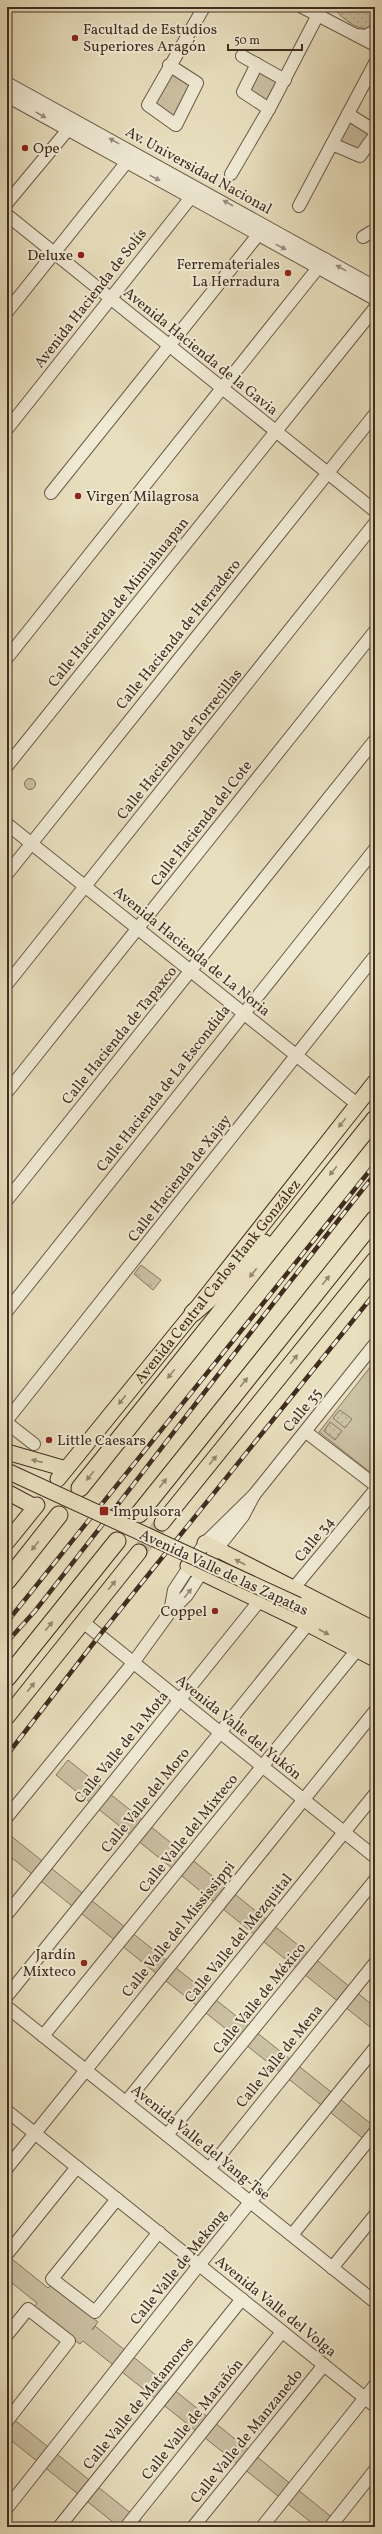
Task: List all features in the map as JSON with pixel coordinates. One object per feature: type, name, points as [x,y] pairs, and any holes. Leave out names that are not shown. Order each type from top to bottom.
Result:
[{"type":"highway","name":"Avenida Central Carlos Hank González","points":[[80,1488],[375,1119]]},
{"type":"highway","points":[[193,1313],[228,1282],[272,1234],[299,1213]]},
{"type":"highway","points":[[138,1514],[375,1219]]},
{"type":"highway","points":[[7,1581],[59,1515]]},
{"type":"highway","points":[[7,1678],[117,1541]]},
{"type":"highway","points":[[7,1688],[32,1647]]},
{"type":"main road","name":"Avenida Central Carlos Hank González","points":[[7,1452],[62,1474],[193,1313],[375,1082]]},
{"type":"main road","points":[[162,1523],[375,1259]]},
{"type":"main road","name":"Avenida Valle de las Zapatas","points":[[7,1471],[298,1605],[375,1645]]},
{"type":"main road","points":[[7,1492],[36,1506],[7,1542]]},
{"type":"main road","name":"Avenida Valle de las Zapatas","points":[[211,1546],[375,1630]]},
{"type":"main road","points":[[7,1717],[139,1552]]},
{"type":"main road","name":"Avenida Valle de las Zapatas","points":[[195,1569],[277,1608],[375,1659]]},
{"type":"main road","points":[[253,1597],[262,1572]]},
{"type":"street","points":[[169,65],[197,83],[176,124],[148,106],[169,65],[204,7]]},
{"type":"street","points":[[302,7],[320,12],[355,35],[375,45]]},
{"type":"street","points":[[231,174],[269,109],[320,12]]},
{"type":"street","points":[[355,35],[366,36],[375,31]]},
{"type":"street","points":[[242,56],[284,80]]},
{"type":"street","points":[[299,206],[375,63]]},
{"type":"street","points":[[257,64],[243,92],[269,109]]},
{"type":"street","name":"Av. Universidad Nacional","points":[[7,83],[199,187],[322,263],[375,299]]},
{"type":"street","name":"Av. Universidad Nacional","points":[[7,96],[126,163],[258,234],[375,287]]},
{"type":"street","points":[[348,114],[375,131]]},
{"type":"street","points":[[7,203],[66,130],[78,121]]},
{"type":"street","points":[[332,144],[360,156],[375,135]]},
{"type":"street","points":[[7,312],[126,163]]},
{"type":"street","name":"Avenida Hacienda de Solís","points":[[7,429],[199,187]]},
{"type":"street","name":"Avenida Hacienda de la Gavia","points":[[7,215],[375,511]]},
{"type":"street","points":[[51,493],[258,234]]},
{"type":"street","points":[[7,658],[322,263]]},
{"type":"street","name":"Calle Hacienda de Mimiahuapan","points":[[7,766],[375,308]]},
{"type":"street","name":"Calle Hacienda de Herradero","points":[[7,874],[375,414]]},
{"type":"street","name":"Calle Hacienda de Torrecillas","points":[[7,984],[375,523]]},
{"type":"street","name":"Calle Hacienda del Cote","points":[[7,1092],[375,631]]},
{"type":"street","name":"Calle Hacienda de Tapaxco","points":[[7,1200],[375,740]]},
{"type":"street","name":"Avenida Hacienda de La Noria","points":[[7,824],[357,1104]]},
{"type":"street","name":"Calle Hacienda de La Escondida","points":[[7,1311],[375,849]]},
{"type":"street","name":"Calle Hacienda de Xajay","points":[[7,1422],[375,956]]},
{"type":"street","name":"Calle 35","points":[[195,1569],[211,1546],[243,1516],[254,1495],[375,1344]]},
{"type":"street","points":[[7,1422],[34,1444]]},
{"type":"street","points":[[306,1432],[375,1486]]},
{"type":"street","name":"Calle 34","points":[[277,1608],[375,1490]]},
{"type":"street","points":[[7,1817],[133,1663],[170,1612],[174,1590],[195,1569]]},
{"type":"street","name":"Calle Valle de la Mota","points":[[7,1914],[179,1700],[253,1597],[276,1580]]},
{"type":"street","name":"Avenida Valle del Yukón","points":[[83,1622],[375,1857]]},
{"type":"street","name":"Calle Valle del Moro","points":[[7,1996],[308,1624]]},
{"type":"street","name":"Calle Valle del Mixteco","points":[[43,2036],[357,1650]]},
{"type":"street","name":"Calle Valle del Mississippi","points":[[7,2168],[375,1711]]},
{"type":"street","name":"Calle Valle del Mezquital","points":[[126,2102],[375,1794]]},
{"type":"street","name":"Calle Valle de México","points":[[167,2135],[375,1880]]},
{"type":"street","name":"Calle Valle de Mena","points":[[208,2169],[375,1963]]},
{"type":"street","name":"Avenida Valle del Yang-Tse","points":[[7,2007],[375,2302]]},
{"type":"street","name":"Calle Valle de Mekong","points":[[7,2508],[199,2265],[375,2048]]},
{"type":"street","name":"Avenida Valle del Volga","points":[[7,2111],[375,2406]]},
{"type":"street","points":[[292,2235],[375,2132]]},
{"type":"street","points":[[7,2254],[77,2167]]},
{"type":"street","points":[[117,2199],[52,2279],[95,2312],[159,2232]]},
{"type":"street","points":[[332,2268],[375,2215]]},
{"type":"street","name":"Calle Valle de Matamoros","points":[[59,2527],[242,2299]]},
{"type":"street","points":[[7,2335],[28,2309],[69,2341],[7,2421]]},
{"type":"street","name":"Calle Valle de Marañón","points":[[126,2527],[282,2332]]},
{"type":"street","name":"Calle Valle de Manzanedo","points":[[193,2527],[324,2365]]},
{"type":"street","points":[[262,2527],[375,2385]]},
{"type":"street","points":[[330,2527],[375,2470]]},
{"type":"green space","points":[[358,7],[375,7],[375,25],[370,28],[360,28],[350,23],[337,12]]},
{"type":"green space","points":[[258,69],[279,83],[265,105],[245,91]]},
{"type":"green space","points":[[171,72],[191,85],[175,118],[154,105]]},
{"type":"green space","points":[[353,121],[368,130],[369,140],[361,151],[343,147],[338,136],[345,125]]},
{"type":"green space","points":[[28,779],[32,779],[34,780],[34,788],[28,789],[25,786],[25,782]]},
{"type":"green space","points":[[141,1265],[161,1280],[153,1290],[134,1274]]},
{"type":"green space","points":[[375,1361],[375,1476],[319,1432]]},
{"type":"green space","points":[[340,1410],[352,1419],[345,1428],[333,1418]]},
{"type":"green space","points":[[330,1422],[342,1431],[335,1440],[324,1431]]},
{"type":"green space","points":[[68,1760],[375,2007],[375,2031],[56,1775]]},
{"type":"green space","points":[[11,1836],[375,2127],[375,2148],[7,1854],[7,1840]]},
{"type":"green space","points":[[7,2255],[48,2288],[51,2285],[98,2322],[95,2326],[344,2527],[317,2527],[83,2341],[80,2344],[32,2309],[37,2303],[7,2279]]},
{"type":"green space","points":[[7,2414],[148,2527],[119,2527],[7,2437]]},
{"type":"tunnel","points":[[139,1552],[162,1523]]},
{"type":"railway","points":[[7,1622],[375,1164]]},
{"type":"railway","points":[[7,1642],[35,1611],[375,1174]]},
{"type":"railway","points":[[7,1755],[99,1636],[375,1293]]},
{"type":"place","name":"Facultad de Estudios Superiores Aragón","points":[[75,38]]},
{"type":"place","name":"Ope","points":[[25,148]]},
{"type":"place","name":"Deluxe","points":[[81,255]]},
{"type":"place","name":"Ferremateriales La Herradura","points":[[288,273]]},
{"type":"place","name":"Virgen Milagrosa","points":[[78,496]]},
{"type":"place","name":"Little Caesars","points":[[49,1440]]},
{"type":"place","name":"Impulsora","points":[[104,1511]]},
{"type":"place","name":"Coppel","points":[[215,1611]]},
{"type":"place","name":"Jardín Mixteco","points":[[84,1963]]}]
